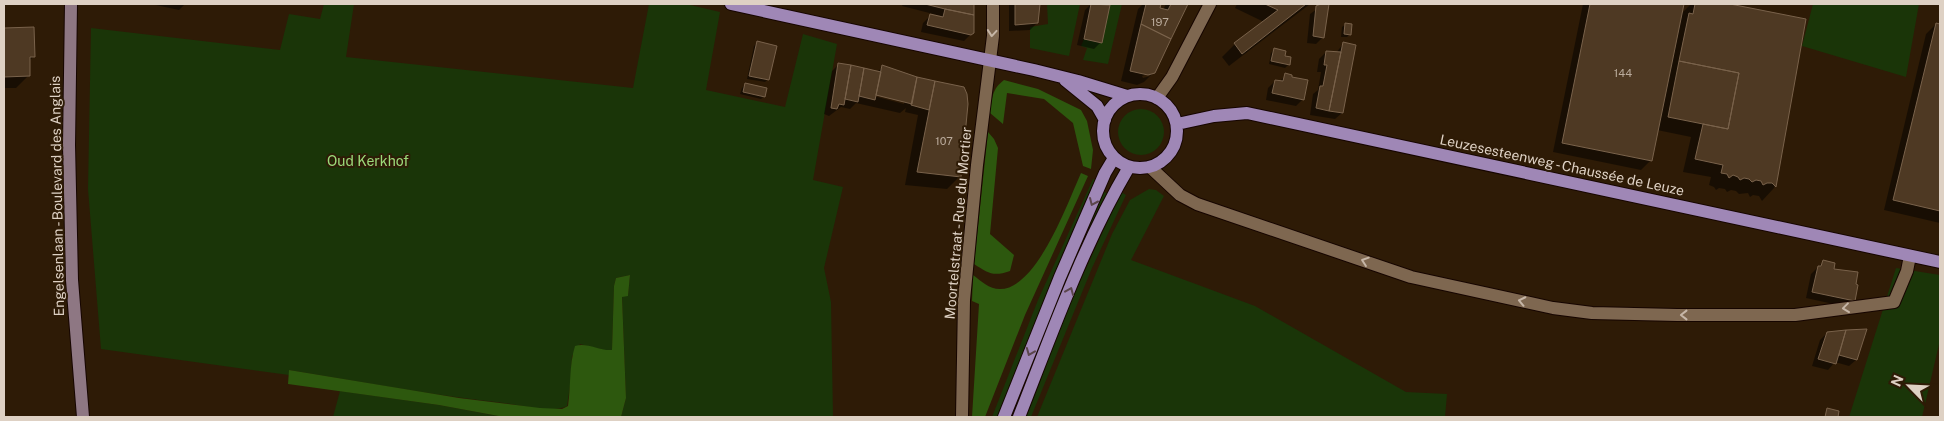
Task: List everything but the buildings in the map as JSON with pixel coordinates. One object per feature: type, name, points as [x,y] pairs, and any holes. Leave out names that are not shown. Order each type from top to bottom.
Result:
[{"type":"main road","name":"Engelsenlaan - Boulevard des Anglais","points":[[70,4],[69,145],[72,280],[83,417]]},
{"type":"main road","points":[[732,4],[1061,77],[1127,96],[1144,94],[1157,98],[1169,107],[1177,124],[1178,132],[1174,147],[1164,160],[1150,168],[1129,167],[1114,158],[1104,141],[1105,120],[1112,107],[1127,96]]},
{"type":"main road","points":[[1061,77],[1097,106],[1105,120]]},
{"type":"main road","name":"Leuzesesteenweg - Chaussée de Leuze","points":[[1177,124],[1214,116],[1247,113],[1940,262]]},
{"type":"main road","points":[[1004,417],[1060,277],[1105,173],[1114,158]]},
{"type":"main road","points":[[1019,417],[1070,289],[1105,211],[1129,167]]},
{"type":"street","name":"Moortelstraat - Rue du Mortier","points":[[962,417],[964,300],[993,36],[993,4]]},
{"type":"street","points":[[1157,98],[1172,77],[1210,4]]},
{"type":"street","points":[[1150,168],[1180,195],[1197,204],[1411,277],[1554,308],[1592,313],[1795,315],[1894,302],[1910,256]]},
{"type":"green space","name":"Oud Kerkhof","points":[[324,4],[354,4],[346,57],[633,88],[649,4],[686,4],[720,12],[706,90],[785,107],[803,34],[837,44],[813,180],[843,187],[824,268],[831,302],[833,417],[621,417],[626,398],[622,296],[628,296],[630,275],[616,278],[614,286],[612,351],[580,344],[572,356],[567,406],[561,408],[536,408],[289,370],[289,375],[101,349],[88,189],[91,28],[280,50],[289,14],[320,19]]},
{"type":"green space","points":[[1047,4],[1080,4],[1069,56],[1030,48],[1030,27],[1048,24]]},
{"type":"green space","points":[[1110,4],[1122,4],[1108,64],[1083,60],[1087,48],[1081,46],[1084,39],[1102,42]]},
{"type":"green space","points":[[1813,4],[1919,4],[1906,77],[1802,46]]},
{"type":"green space","points":[[1004,80],[1038,89],[1081,110],[1087,121],[1093,150],[1091,169],[1083,166],[1073,123],[1044,99],[1007,93],[1003,124],[990,113],[995,90]]},
{"type":"green space","points":[[1141,109],[1154,113],[1160,119],[1164,132],[1160,145],[1154,151],[1141,155],[1128,151],[1122,145],[1118,132],[1122,119],[1128,113]]},
{"type":"green space","points":[[988,132],[998,148],[990,234],[1014,255],[1010,271],[999,274],[987,272],[974,264]]},
{"type":"green space","points":[[1081,173],[1088,176],[1025,315],[985,417],[972,417],[979,304],[972,301],[973,275],[989,286],[1000,289],[1014,285],[1026,275],[1050,242]]},
{"type":"green space","points":[[1093,179],[1098,181],[999,417],[992,417],[1038,300]]},
{"type":"green space","points":[[1149,189],[1156,190],[1164,196],[1131,260],[1255,306],[1406,392],[1447,394],[1445,417],[1037,417],[1112,234],[1130,200]]},
{"type":"green space","points":[[1104,192],[1109,194],[1015,417],[1008,417],[1084,235]]},
{"type":"green space","points":[[1121,192],[1126,195],[1092,268],[1031,417],[1025,417],[1065,314]]},
{"type":"green space","points":[[1896,268],[1940,275],[1940,340],[1922,417],[1849,417]]},
{"type":"green space","points":[[630,275],[628,296],[622,297],[626,398],[621,417],[504,417],[439,405],[288,384],[289,370],[459,398],[562,409],[568,406],[575,346],[584,345],[612,350],[614,286],[616,278]]},
{"type":"green space","points":[[340,391],[439,405],[504,417],[333,417]]}]
